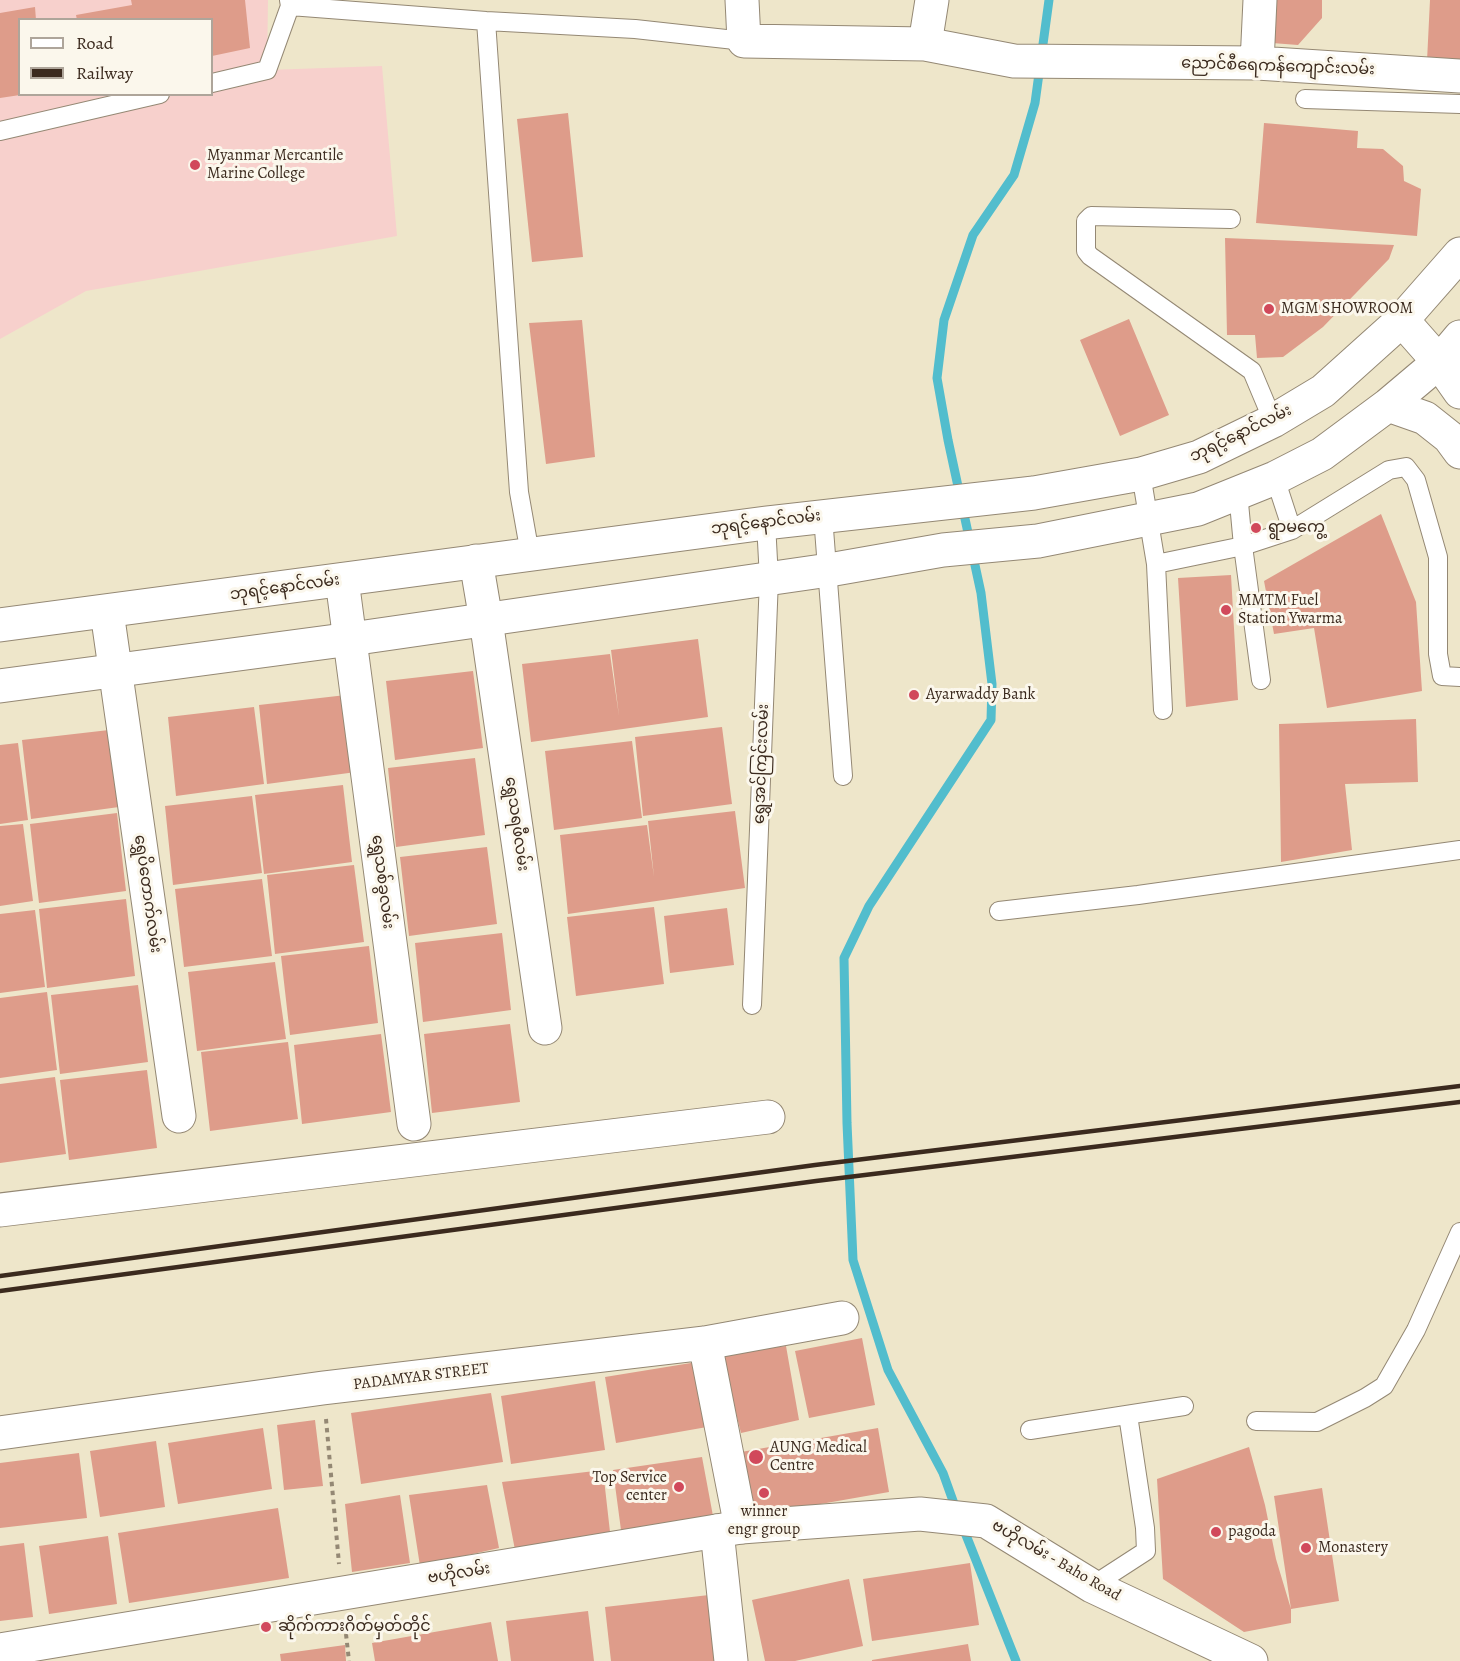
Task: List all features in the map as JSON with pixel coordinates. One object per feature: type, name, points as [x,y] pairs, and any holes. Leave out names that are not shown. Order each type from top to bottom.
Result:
[{"type":"main road","points":[[742,0],[744,41]]},
{"type":"main road","points":[[925,44],[932,0]]},
{"type":"main road","points":[[1257,63],[1260,0]]},
{"type":"main road","name":"ညောင်စီရေကန်ကျောင်းလမ်း","points":[[744,41],[925,44],[1014,61],[1257,63],[1460,76]]},
{"type":"main road","name":"ဘုရင့်နောင်လမ်း","points":[[0,625],[766,523],[1034,493],[1141,474],[1199,457],[1273,421],[1323,390],[1402,320],[1460,254]]},
{"type":"main road","points":[[1402,320],[1439,362],[1460,393]]},
{"type":"main road","points":[[0,686],[486,620],[829,570],[944,550],[1038,541],[1198,509],[1275,478],[1322,454],[1388,405],[1439,362],[1460,337]]},
{"type":"main road","points":[[1388,405],[1425,418],[1449,437],[1460,452]]},
{"type":"main road","name":"ရွှေသရဖီလမ်း","points":[[476,561],[545,1028]]},
{"type":"main road","name":"ရွှေသစ်ခွလမ်း","points":[[342,580],[414,1124]]},
{"type":"main road","name":"ရွှေပိတောက်လမ်း","points":[[107,612],[179,1116]]},
{"type":"main road","points":[[0,1210],[288,1177],[768,1117]]},
{"type":"main road","name":"PADAMYAR STREET","points":[[0,1433],[323,1388],[705,1343],[842,1318]]},
{"type":"main road","points":[[705,1343],[729,1529],[731,1661]]},
{"type":"main road","name":"ဗဟိုလမ်း","points":[[0,1650],[729,1529],[920,1514]]},
{"type":"main road","name":"ဗဟိုလမ်း - Baho Road","points":[[920,1514],[986,1521],[1092,1586],[1234,1657]]},
{"type":"lane","points":[[213,83],[267,70],[290,3],[486,21],[635,29],[744,41]]},
{"type":"lane","points":[[486,21],[519,492],[530,554]]},
{"type":"lane","points":[[0,131],[151,96]]},
{"type":"lane","points":[[1305,99],[1460,104]]},
{"type":"lane","points":[[1231,219],[1091,216],[1086,221],[1086,251],[1252,371],[1273,421]]},
{"type":"lane","points":[[1156,564],[1242,546],[1292,530],[1389,470],[1406,467],[1416,480],[1437,557],[1438,654],[1442,676],[1460,677]]},
{"type":"lane","points":[[1141,474],[1156,564],[1163,710]]},
{"type":"lane","points":[[1275,478],[1292,530]]},
{"type":"lane","points":[[1238,492],[1242,546],[1261,680]]},
{"type":"lane","points":[[824,516],[843,776]]},
{"type":"lane","name":"ရွှေအင်ကြင်းလမ်း","points":[[752,1005],[769,579],[766,523]]},
{"type":"lane","points":[[999,911],[1149,893],[1460,850]]},
{"type":"lane","points":[[1256,1421],[1317,1422],[1384,1386],[1416,1330],[1460,1232]]},
{"type":"lane","points":[[1030,1430],[1184,1406]]},
{"type":"lane","points":[[1092,1586],[1146,1551],[1145,1528],[1128,1414]]},
{"type":"path","points":[[323,1388],[349,1661]]},
{"type":"shaded area","name":"Myanmar Mercantile Marine College","points":[[0,0],[268,0],[267,70],[382,66],[397,236],[86,291],[0,339]]},
{"type":"building","points":[[131,0],[245,0],[250,48],[213,56],[213,18],[77,18],[76,15],[132,5]]},
{"type":"building","points":[[1274,0],[1322,0],[1322,18],[1298,45],[1272,43]]},
{"type":"building","points":[[1430,0],[1460,0],[1460,63],[1427,61]]},
{"type":"building","points":[[35,7],[36,18],[18,18],[18,95],[0,98],[0,13]]},
{"type":"building","points":[[568,113],[583,257],[532,262],[517,119]]},
{"type":"building","points":[[1264,123],[1358,131],[1357,148],[1383,149],[1403,166],[1404,181],[1421,189],[1417,236],[1256,223]]},
{"type":"building","points":[[1225,238],[1394,245],[1389,259],[1323,327],[1283,357],[1257,358],[1255,335],[1227,335]]},
{"type":"building","points":[[1129,319],[1169,415],[1120,436],[1080,340]]},
{"type":"building","points":[[582,320],[595,457],[546,464],[529,323]]},
{"type":"building","points":[[1381,514],[1416,602],[1422,691],[1327,708],[1314,628],[1274,634],[1264,581]]},
{"type":"building","points":[[1231,575],[1238,700],[1186,707],[1178,578]]},
{"type":"building","points":[[698,639],[708,717],[531,742],[522,664],[610,654],[619,716],[611,650]]},
{"type":"building","points":[[473,671],[483,748],[395,760],[386,681]]},
{"type":"building","points":[[346,695],[356,772],[267,784],[259,705]]},
{"type":"building","points":[[254,707],[264,784],[176,796],[168,717]]},
{"type":"building","points":[[1416,719],[1418,782],[1345,784],[1352,850],[1281,862],[1279,724]]},
{"type":"building","points":[[722,727],[732,804],[643,816],[635,737]]},
{"type":"building","points":[[109,730],[119,807],[31,819],[22,740]]},
{"type":"building","points":[[632,741],[642,818],[554,830],[545,751]]},
{"type":"building","points":[[18,743],[28,820],[0,824],[0,745]]},
{"type":"building","points":[[475,758],[485,835],[396,847],[388,768]]},
{"type":"building","points":[[343,785],[352,862],[264,874],[255,795]]},
{"type":"building","points":[[252,796],[262,873],[173,885],[165,806]]},
{"type":"building","points":[[735,811],[745,888],[568,914],[560,835],[647,825],[654,877],[648,821]]},
{"type":"building","points":[[117,813],[126,891],[39,903],[30,824]]},
{"type":"building","points":[[23,824],[33,901],[0,906],[0,826]]},
{"type":"building","points":[[487,847],[497,924],[409,936],[400,857]]},
{"type":"building","points":[[354,865],[364,942],[275,954],[267,875]]},
{"type":"building","points":[[262,879],[272,956],[184,967],[175,889]]},
{"type":"building","points":[[126,899],[135,976],[47,988],[39,909]]},
{"type":"building","points":[[654,907],[664,984],[576,996],[567,917]]},
{"type":"building","points":[[727,908],[734,965],[670,973],[664,916]]},
{"type":"building","points":[[35,910],[45,987],[0,993],[0,914]]},
{"type":"building","points":[[502,933],[511,1010],[423,1022],[415,943]]},
{"type":"building","points":[[369,946],[378,1023],[290,1035],[281,956]]},
{"type":"building","points":[[275,962],[286,1039],[197,1051],[188,972]]},
{"type":"building","points":[[138,985],[148,1062],[60,1074],[51,995]]},
{"type":"building","points":[[47,992],[57,1070],[0,1078],[0,998]]},
{"type":"building","points":[[510,1024],[520,1102],[432,1113],[424,1034]]},
{"type":"building","points":[[381,1034],[391,1112],[302,1124],[294,1045]]},
{"type":"building","points":[[288,1042],[298,1119],[210,1131],[201,1052]]},
{"type":"building","points":[[147,1070],[157,1148],[69,1160],[60,1080]]},
{"type":"building","points":[[55,1077],[66,1154],[0,1163],[0,1084]]},
{"type":"building","points":[[862,1338],[875,1405],[809,1418],[795,1351]]},
{"type":"building","points":[[786,1346],[799,1420],[741,1433],[721,1354]]},
{"type":"building","points":[[697,1362],[707,1427],[616,1443],[605,1377]]},
{"type":"building","points":[[595,1381],[605,1450],[511,1464],[501,1396]]},
{"type":"building","points":[[491,1393],[503,1462],[361,1484],[351,1413]]},
{"type":"building","points":[[315,1420],[323,1486],[284,1490],[277,1425]]},
{"type":"building","points":[[263,1428],[272,1489],[178,1504],[168,1443]]},
{"type":"building","points":[[878,1428],[889,1492],[752,1516],[741,1452]]},
{"type":"building","points":[[156,1441],[165,1507],[100,1517],[90,1451]]},
{"type":"building","name":"pagoda","points":[[1249,1447],[1265,1505],[1276,1559],[1291,1609],[1291,1623],[1244,1632],[1163,1579],[1157,1479]]},
{"type":"building","points":[[79,1453],[87,1518],[0,1528],[0,1463]]},
{"type":"building","points":[[702,1457],[713,1516],[621,1530],[613,1470]]},
{"type":"building","points":[[603,1470],[610,1532],[515,1550],[502,1482]]},
{"type":"building","points":[[487,1485],[499,1548],[420,1566],[409,1495]]},
{"type":"building","name":"Monastery","points":[[1322,1488],[1339,1601],[1291,1609],[1274,1496]]},
{"type":"building","points":[[400,1495],[410,1563],[352,1572],[345,1504]]},
{"type":"building","points":[[278,1508],[289,1578],[129,1603],[118,1533]]},
{"type":"building","points":[[108,1536],[117,1604],[49,1614],[39,1546]]},
{"type":"building","points":[[24,1543],[33,1617],[0,1621],[0,1546]]},
{"type":"building","points":[[970,1563],[979,1625],[872,1641],[863,1579]]},
{"type":"building","points":[[849,1579],[863,1646],[795,1661],[765,1661],[752,1600]]},
{"type":"building","points":[[709,1595],[717,1661],[611,1661],[605,1607]]},
{"type":"building","points":[[588,1611],[594,1661],[511,1661],[506,1621]]},
{"type":"building","points":[[491,1622],[498,1661],[375,1661],[372,1643]]},
{"type":"building","points":[[968,1644],[971,1661],[872,1661],[872,1660]]},
{"type":"building","points":[[345,1645],[346,1661],[281,1661],[280,1654]]},
{"type":"waterway","points":[[957,1512],[943,1473],[888,1370],[853,1260],[847,1123],[844,958],[869,906],[991,720],[992,684],[981,593],[937,378],[944,320],[973,235],[1014,175],[1035,103],[1049,0]]},
{"type":"waterway","points":[[962,1525],[1016,1661]]},
{"type":"railway","points":[[0,1276],[815,1165],[1460,1086]]},
{"type":"railway","points":[[0,1291],[816,1181],[1460,1102]]},
{"type":"place","name":"Myanmar Mercantile Marine College","points":[[195,165]]},
{"type":"place","name":"MGM SHOWROOM","points":[[1269,309]]},
{"type":"place","name":"ရွာမကွေ့","points":[[1256,528]]},
{"type":"place","name":"MMTM Fuel Station Ywarma","points":[[1226,610]]},
{"type":"place","name":"Ayarwaddy Bank","points":[[914,695]]},
{"type":"place","name":"AUNG Medical Centre","points":[[756,1457]]},
{"type":"place","name":"Top Service center","points":[[679,1487]]},
{"type":"place","name":"winner engr group","points":[[764,1493]]},
{"type":"place","name":"pagoda","points":[[1216,1532]]},
{"type":"place","name":"Monastery","points":[[1306,1548]]},
{"type":"place","name":"ဆိုက်ကားဂိတ်မှတ်တိုင်","points":[[266,1627]]}]
